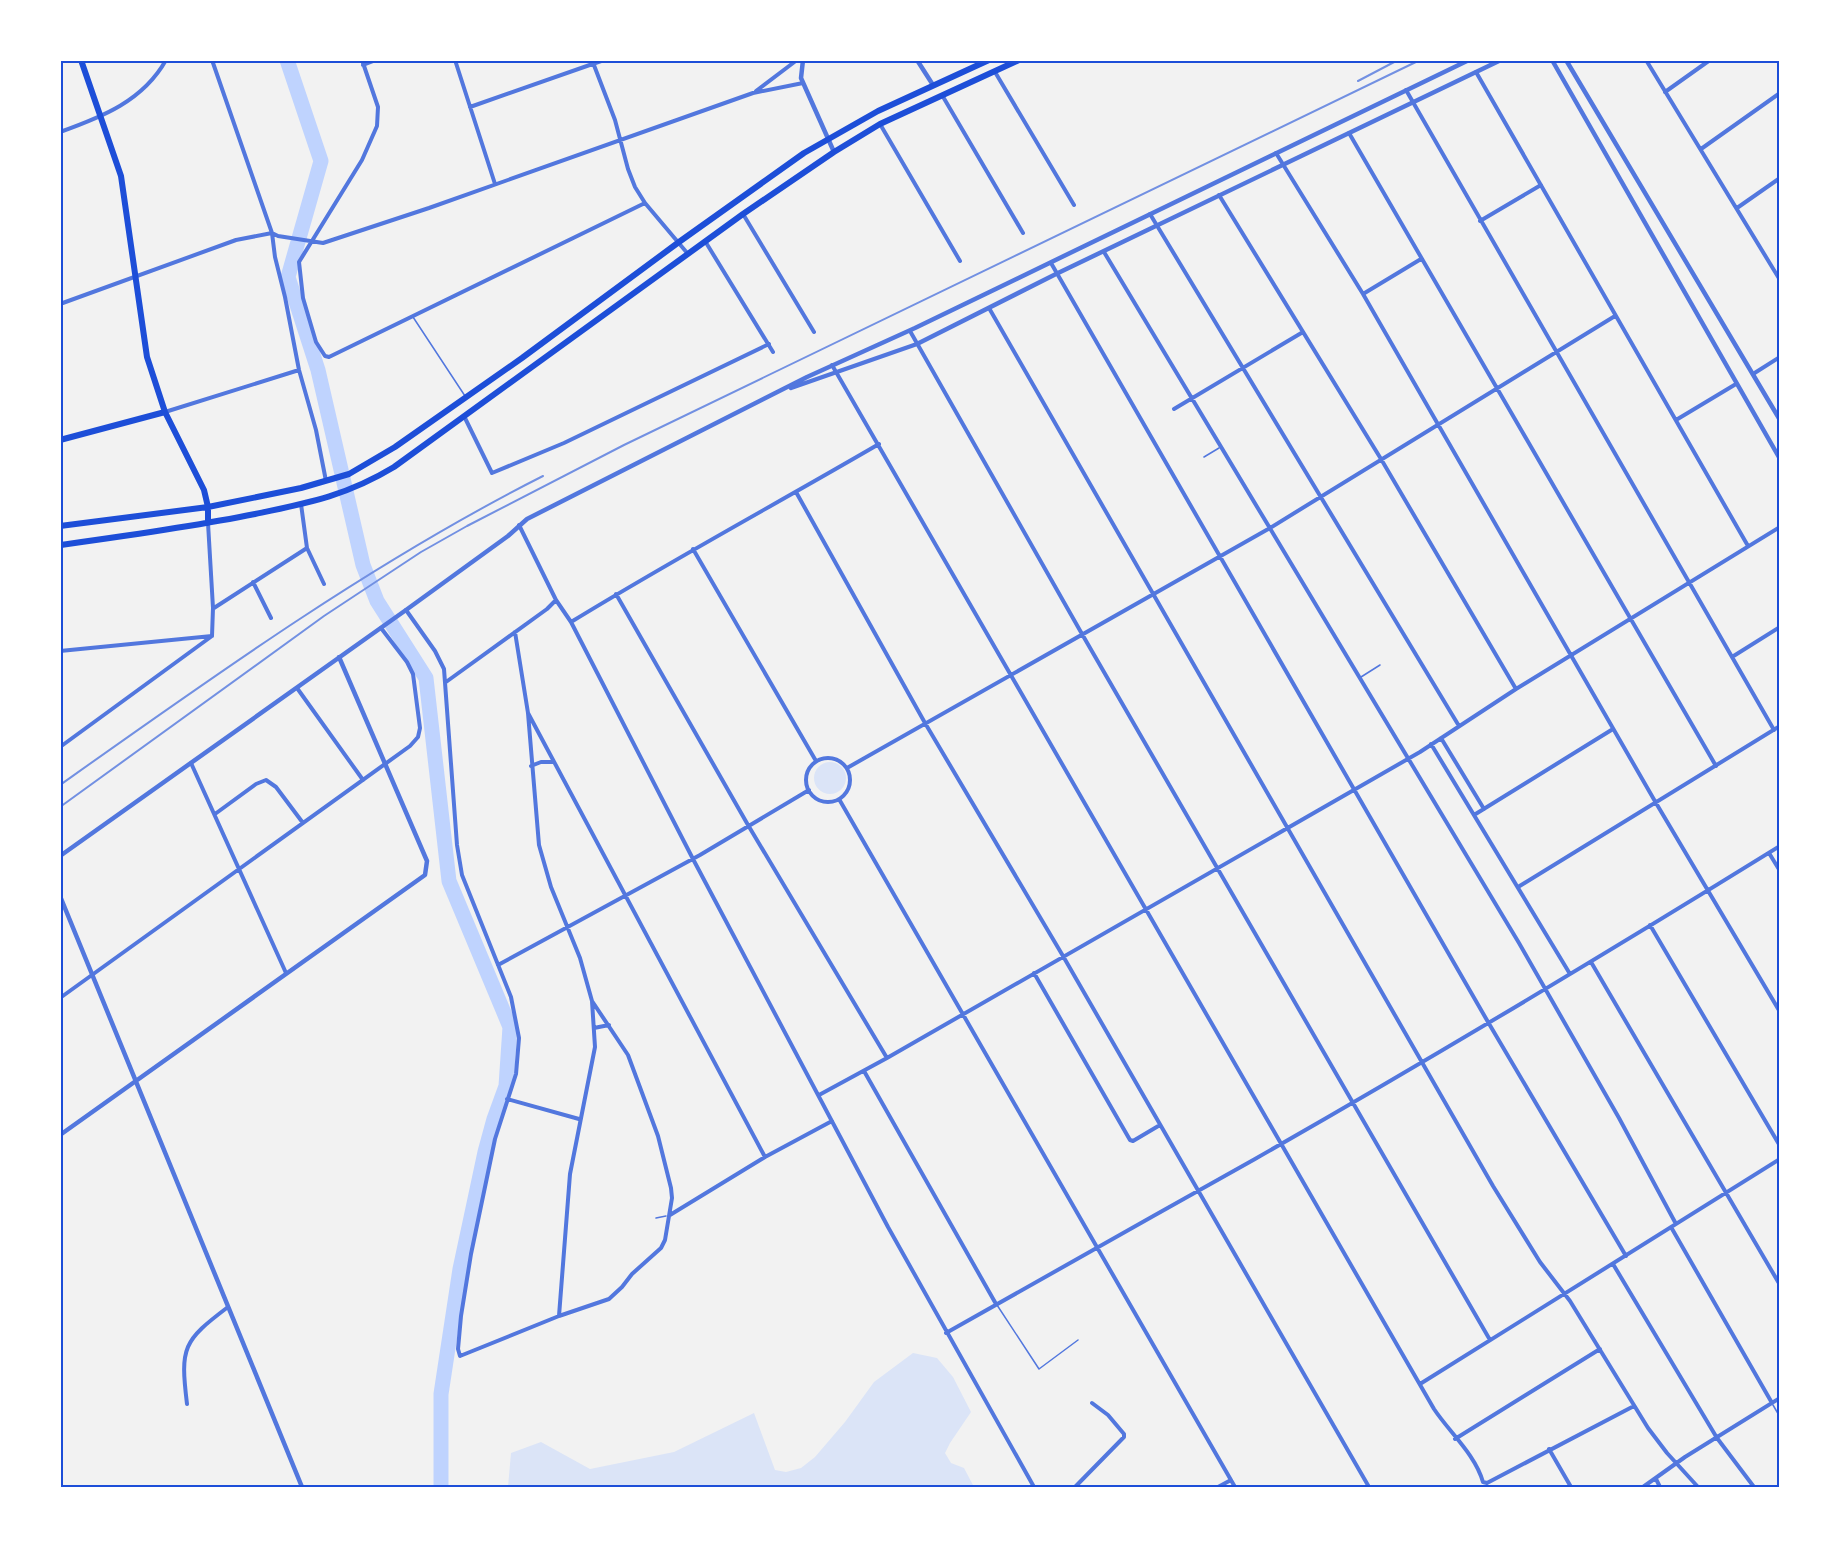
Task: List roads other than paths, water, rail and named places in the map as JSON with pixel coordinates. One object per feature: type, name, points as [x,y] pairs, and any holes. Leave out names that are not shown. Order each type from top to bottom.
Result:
[{"type":"main road","points":[[81,60],[121,177],[137,275],[142,333],[147,357],[165,412],[199,476],[208,507],[208,524]]},
{"type":"main road","points":[[60,526],[208,507],[330,481],[349,474],[395,447],[522,358],[679,242],[827,139],[933,85],[989,60]]},
{"type":"main road","points":[[60,544],[208,524],[301,504],[352,490],[394,467],[705,241],[834,152],[880,124],[1019,60]]},
{"type":"main road","points":[[60,440],[165,412]]},
{"type":"street","points":[[60,132],[101,117],[136,96],[152,81],[166,60]]},
{"type":"street","points":[[212,60],[272,233],[299,370],[330,481]]},
{"type":"street","points":[[376,60],[363,62],[378,107],[377,126],[362,160],[299,262],[300,280],[316,342],[322,354],[329,357],[645,203]]},
{"type":"street","points":[[455,60],[495,184]]},
{"type":"street","points":[[470,107],[604,60]]},
{"type":"street","points":[[753,93],[797,60]]},
{"type":"street","points":[[803,60],[801,73],[803,82],[834,152]]},
{"type":"street","points":[[917,60],[933,85]]},
{"type":"street","points":[[60,856],[400,615],[508,536],[527,519],[832,365],[910,331],[1469,60]]},
{"type":"street","points":[[785,390],[837,374],[917,344],[1056,274],[1501,60]]},
{"type":"street","points":[[1552,60],[1780,459]]},
{"type":"street","points":[[1566,60],[1780,420]]},
{"type":"street","points":[[1646,60],[1778,271],[1780,280]]},
{"type":"street","points":[[1665,92],[1710,60]]},
{"type":"street","points":[[593,62],[621,140],[631,178],[645,203],[688,254]]},
{"type":"street","points":[[994,71],[1074,205]]},
{"type":"street","points":[[1476,72],[1748,546]]},
{"type":"street","points":[[60,304],[236,240],[272,233],[312,243],[323,243],[366,230],[753,93],[803,82]]},
{"type":"street","points":[[1406,90],[1774,730]]},
{"type":"street","points":[[1701,149],[1780,93]]},
{"type":"street","points":[[942,94],[1023,233]]},
{"type":"street","points":[[880,124],[960,261]]},
{"type":"street","points":[[1349,132],[1716,766]]},
{"type":"street","points":[[1276,153],[1364,294],[1613,729],[1780,1012]]},
{"type":"street","points":[[1737,208],[1780,178]]},
{"type":"street","points":[[1480,221],[1541,185]]},
{"type":"street","points":[[1219,195],[1381,459],[1516,689]]},
{"type":"street","points":[[743,214],[814,332]]},
{"type":"street","points":[[1150,214],[1459,726]]},
{"type":"street","points":[[705,241],[773,352]]},
{"type":"street","points":[[1104,252],[1409,758],[1545,989],[1620,1118],[1676,1224]]},
{"type":"street","points":[[1364,294],[1421,259]]},
{"type":"street","points":[[1051,262],[1488,1022],[1626,1256]]},
{"type":"street","points":[[989,308],[1529,1245],[1565,1294],[1656,1440],[1698,1487]]},
{"type":"street","points":[[847,768],[1270,528],[1615,316]]},
{"type":"street","points":[[910,331],[1082,634],[1490,1340]]},
{"type":"street","points":[[1174,409],[1303,332]]},
{"type":"street","points":[[464,416],[492,473],[564,443],[769,344]]},
{"type":"street","points":[[1752,374],[1780,357]]},
{"type":"street","points":[[832,365],[1420,1384],[1443,1423],[1475,1463],[1484,1483],[1634,1406]]},
{"type":"street","points":[[165,412],[299,370]]},
{"type":"street","points":[[1676,420],[1736,384]]},
{"type":"street","points":[[571,622],[693,549],[879,444]]},
{"type":"street","points":[[796,492],[925,723],[1063,956],[1369,1487]]},
{"type":"street","points":[[301,504],[307,548],[324,584]]},
{"type":"street","points":[[208,524],[213,608],[212,636]]},
{"type":"street","points":[[519,525],[556,600],[571,622],[693,859],[946,1333],[1034,1487]]},
{"type":"street","points":[[819,1095],[1409,758],[1516,689],[1780,527]]},
{"type":"street","points":[[213,608],[307,548]]},
{"type":"street","points":[[693,549],[816,761]]},
{"type":"street","points":[[253,582],[271,618]]},
{"type":"street","points":[[616,594],[748,825],[887,1058]]},
{"type":"street","points":[[446,682],[556,600]]},
{"type":"street","points":[[406,610],[441,660],[444,669],[457,845],[462,875],[512,997],[519,1038],[516,1074],[491,1155],[471,1254],[461,1316],[458,1349],[460,1356],[559,1316],[601,1303],[615,1294],[632,1274],[661,1248],[665,1240],[671,1188],[658,1136],[628,1055],[592,1000]]},
{"type":"street","points":[[1732,657],[1780,627]]},
{"type":"street","points":[[60,998],[410,746],[418,736],[420,728],[413,674],[407,662],[381,628]]},
{"type":"street","points":[[515,632],[528,712],[539,845],[545,871],[580,958],[592,1000],[594,1028],[595,1047],[579,1119],[568,1185],[559,1316]]},
{"type":"street","points":[[60,651],[212,636]]},
{"type":"street","points":[[60,747],[212,636]]},
{"type":"street","points":[[60,1136],[135,1080],[422,878],[427,871],[427,861],[339,657]]},
{"type":"street","points":[[297,688],[363,780]]},
{"type":"street","points":[[528,712],[765,1157]]},
{"type":"street","points":[[1518,887],[1780,726]]},
{"type":"street","points":[[1474,815],[1613,729]]},
{"type":"street","points":[[1441,738],[1484,810]]},
{"type":"street","points":[[1431,744],[1570,974]]},
{"type":"street","points":[[830,758],[843,763],[847,768],[850,782],[845,795],[839,799],[819,800],[808,790],[806,784],[808,771],[816,761],[830,758]]},
{"type":"street","points":[[531,766],[541,762],[555,762]]},
{"type":"street","points":[[191,763],[286,973]]},
{"type":"street","points":[[215,814],[256,784],[266,780],[276,787],[303,823]]},
{"type":"street","points":[[498,965],[693,859],[808,790]]},
{"type":"street","points":[[839,799],[1235,1487]]},
{"type":"street","points":[[946,1333],[1422,1062],[1780,846]]},
{"type":"street","points":[[1769,853],[1780,871]]},
{"type":"street","points":[[60,896],[302,1487]]},
{"type":"street","points":[[1650,925],[1780,1146]]},
{"type":"street","points":[[1591,962],[1780,1284]]},
{"type":"street","points":[[1034,972],[1130,1140],[1134,1141],[1160,1125]]},
{"type":"street","points":[[594,1028],[609,1025]]},
{"type":"street","points":[[864,1071],[996,1304]]},
{"type":"street","points":[[507,1099],[579,1119]]},
{"type":"street","points":[[669,1215],[832,1120]]},
{"type":"street","points":[[1420,1384],[1780,1159]]},
{"type":"street","points":[[1671,1227],[1772,1403]]},
{"type":"street","points":[[1613,1264],[1717,1438],[1754,1487]]},
{"type":"street","points":[[187,1404],[184,1358],[190,1341],[201,1327],[228,1307]]},
{"type":"street","points":[[1455,1439],[1599,1349]]},
{"type":"street","points":[[1643,1487],[1780,1398]]},
{"type":"street","points":[[1075,1487],[1124,1437],[1108,1415],[1092,1403]]},
{"type":"street","points":[[1549,1449],[1571,1487]]},
{"type":"street","points":[[1656,1479],[1660,1487]]},
{"type":"street","points":[[1218,1487],[1231,1480]]},
{"type":"lane","points":[[412,316],[466,396]]},
{"type":"lane","points":[[1204,457],[1221,447]]},
{"type":"lane","points":[[1360,677],[1380,665]]},
{"type":"lane","points":[[656,1218],[669,1215]]},
{"type":"lane","points":[[996,1304],[1039,1369],[1078,1340]]},
{"type":"lane","points":[[1772,1403],[1780,1417]]},
{"type":"waterway","points":[[287,60],[321,161],[288,277],[318,370],[363,565],[377,601],[426,678],[449,881],[510,1027],[506,1086],[485,1152],[460,1269],[441,1394],[441,1487]]},
{"type":"railway","points":[[1358,81],[1398,60]]},
{"type":"railway","points":[[60,807],[324,616],[421,552],[467,526],[624,445],[1420,60]]},
{"type":"railway","points":[[60,785],[177,702],[356,583],[480,509],[543,476]]}]
